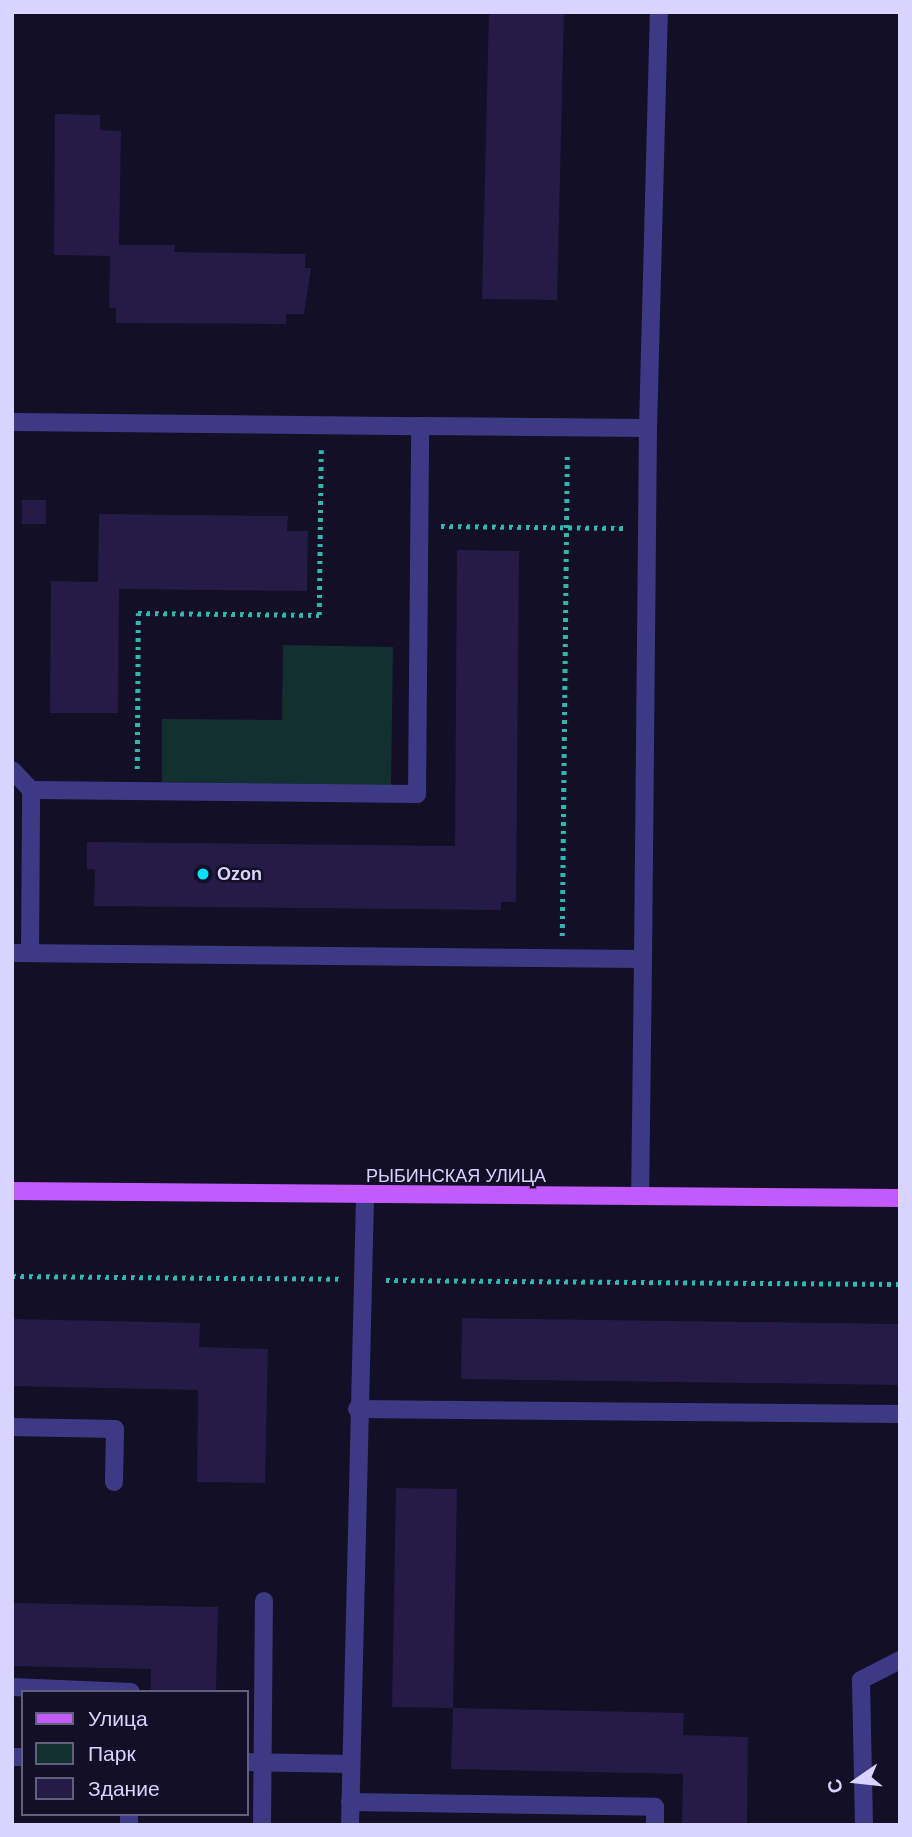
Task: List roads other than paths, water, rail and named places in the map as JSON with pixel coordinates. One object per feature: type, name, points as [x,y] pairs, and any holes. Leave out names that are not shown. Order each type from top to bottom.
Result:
[{"type":"main road","name":"РЫБИНСКАЯ УЛИЦА","points":[[12,1191],[365,1198],[640,1195],[900,1198]]},
{"type":"lane","points":[[640,1195],[648,428],[659,12]]},
{"type":"lane","points":[[12,422],[648,428]]},
{"type":"lane","points":[[12,770],[32,790],[417,794],[421,426]]},
{"type":"lane","points":[[32,790],[21,953],[643,959]]},
{"type":"lane","points":[[349,1825],[357,1409],[365,1198]]},
{"type":"lane","points":[[357,1409],[900,1414]]},
{"type":"lane","points":[[12,1427],[115,1429],[114,1482]]},
{"type":"lane","points":[[262,1825],[254,1762],[264,1601]]},
{"type":"lane","points":[[864,1825],[862,1680],[900,1660]]},
{"type":"lane","points":[[12,1687],[83,1690]]},
{"type":"lane","points":[[254,1762],[351,1764]]},
{"type":"lane","points":[[350,1802],[655,1807],[655,1825]]},
{"type":"place","name":"Ozon","points":[[203,874]]}]
